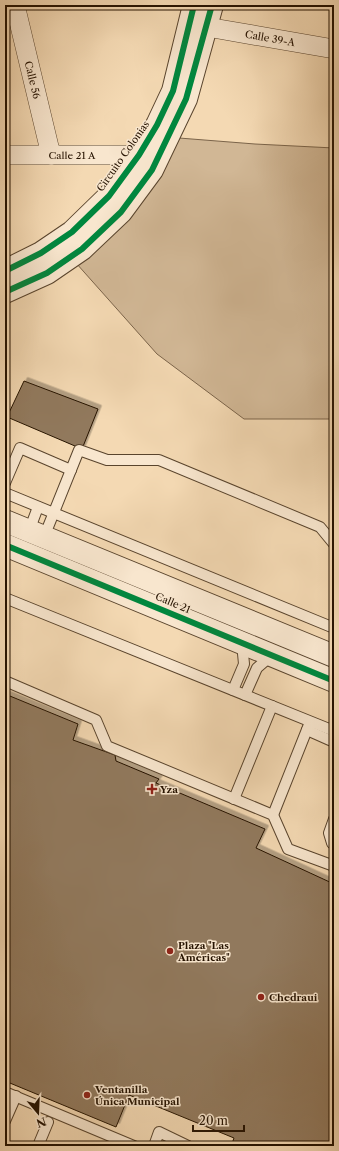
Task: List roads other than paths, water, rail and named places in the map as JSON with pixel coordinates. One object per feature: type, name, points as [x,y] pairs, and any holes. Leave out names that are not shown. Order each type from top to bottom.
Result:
[{"type":"street","name":"Calle 56","points":[[15,5],[50,155]]},
{"type":"street","name":"Circuito Colonias","points":[[5,271],[41,253],[72,232],[109,196],[139,155],[157,125],[179,95],[194,5]]},
{"type":"street","name":"Circuito Colonias","points":[[5,292],[47,272],[82,249],[121,212],[152,170],[179,95],[207,27],[212,5]]},
{"type":"street","name":"Calle 39-A","points":[[207,27],[334,49]]},
{"type":"street","name":"Calle 21 A","points":[[5,155],[139,155]]},
{"type":"street","name":"Calle 21","points":[[5,521],[334,656]]},
{"type":"street","name":"Calle 21","points":[[5,545],[334,681]]},
{"type":"street","points":[[99,583],[107,563]]},
{"type":"lane","points":[[5,483],[20,448],[72,470]]},
{"type":"lane","points":[[36,534],[54,513],[79,450],[107,460],[159,460],[320,527],[334,544]]},
{"type":"lane","points":[[5,492],[38,507],[334,628]]},
{"type":"lane","points":[[36,534],[38,507]]},
{"type":"lane","points":[[5,598],[272,706],[309,726],[334,742]]},
{"type":"lane","points":[[233,690],[244,664],[242,643]]},
{"type":"lane","points":[[245,695],[257,668],[272,655]]},
{"type":"lane","points":[[5,682],[96,720],[107,746],[272,814],[288,848],[334,866]]},
{"type":"lane","points":[[234,799],[272,706]]},
{"type":"lane","points":[[272,814],[309,726]]},
{"type":"lane","points":[[309,726],[334,731]]},
{"type":"lane","points":[[334,819],[329,834],[332,843],[334,844]]},
{"type":"lane","points":[[5,1092],[134,1146]]},
{"type":"lane","points":[[5,1121],[16,1096]]},
{"type":"lane","points":[[38,1146],[48,1122]]},
{"type":"lane","points":[[154,1146],[159,1132],[188,1146]]},
{"type":"place","name":"Yza","points":[[152,789]]},
{"type":"place","name":"Plaza \"Las Américas\"","points":[[170,951]]},
{"type":"place","name":"Chedraui","points":[[261,997]]},
{"type":"place","name":"Ventanilla Única Municipal","points":[[87,1095]]}]
